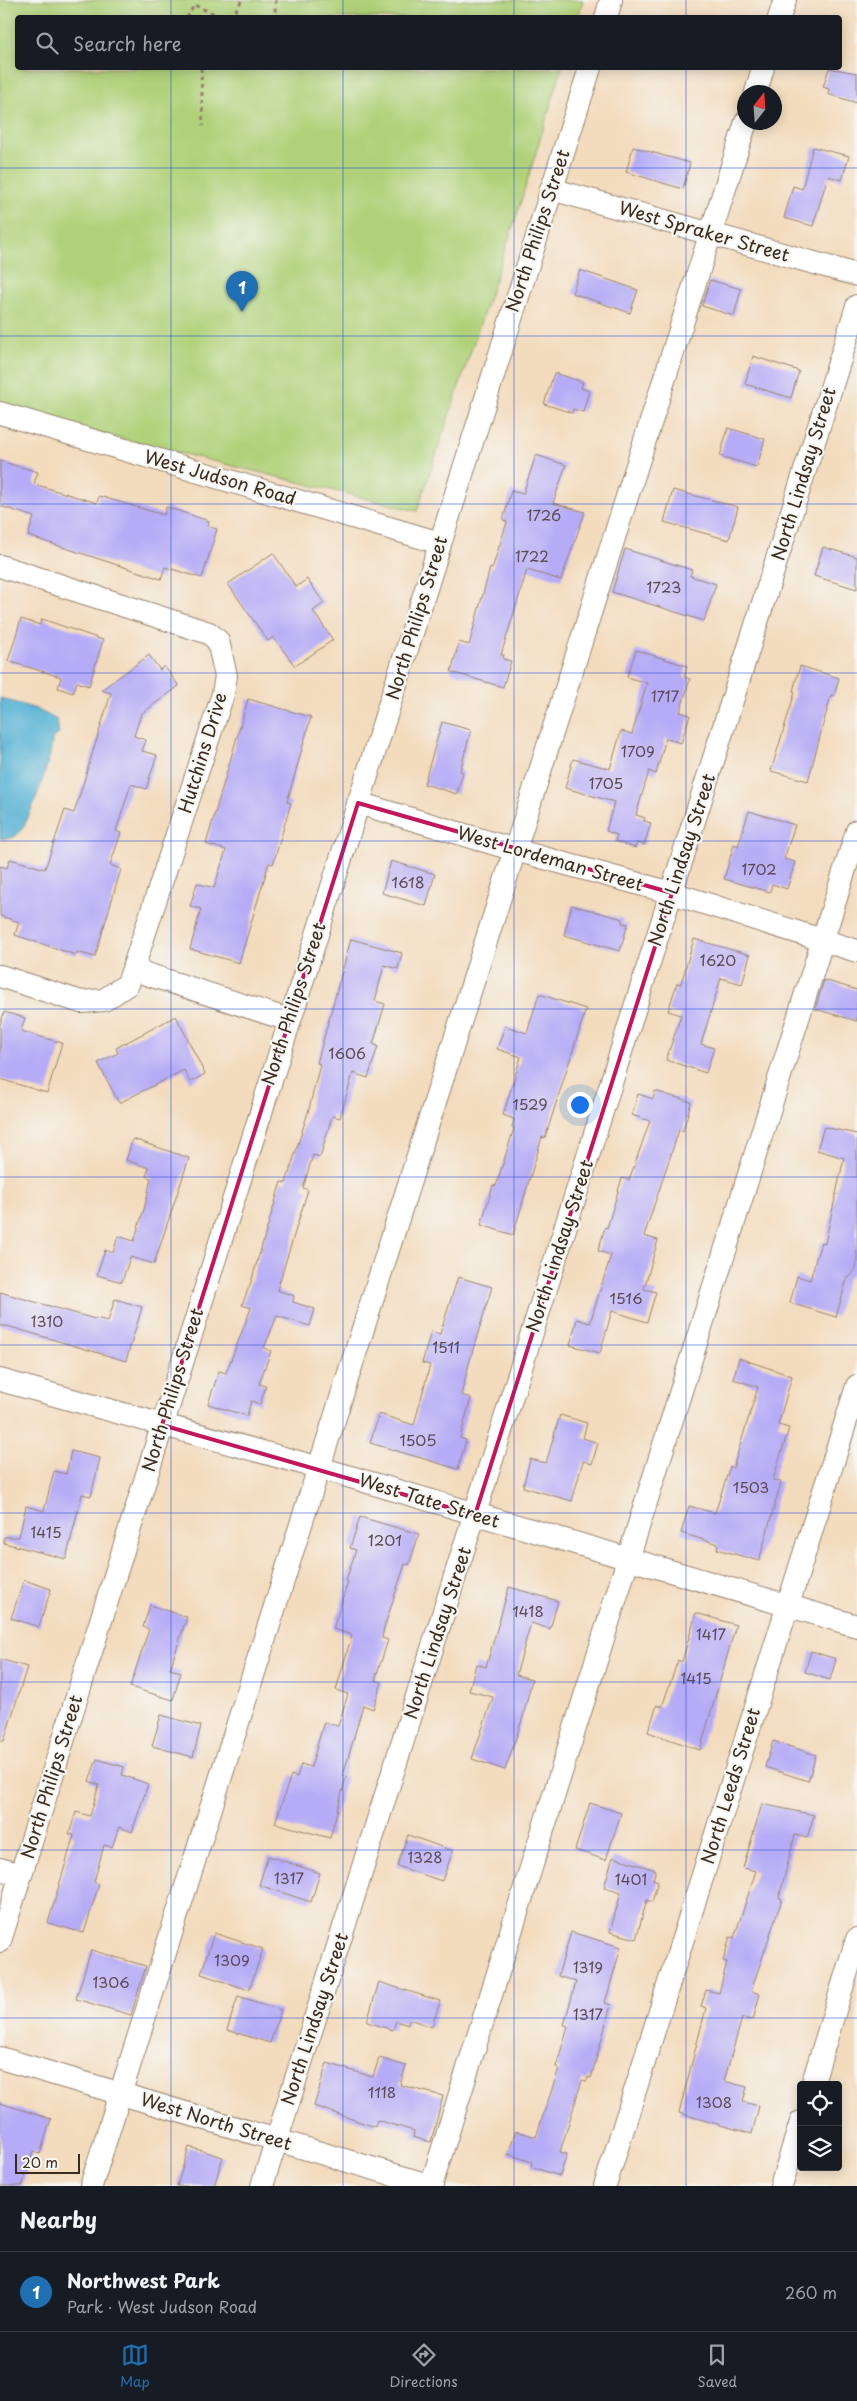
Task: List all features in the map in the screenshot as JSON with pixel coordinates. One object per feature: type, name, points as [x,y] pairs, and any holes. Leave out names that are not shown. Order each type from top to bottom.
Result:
[{"type":"street","points":[[607,15],[611,0]]},
{"type":"street","points":[[780,15],[785,0]]},
{"type":"street","name":"North Philips Street","points":[[0,1941],[10,1872],[162,1425],[589,70]]},
{"type":"street","points":[[758,85],[762,70]]},
{"type":"street","points":[[91,2186],[744,130]]},
{"type":"street","name":"West Spraker Street","points":[[551,189],[857,275]]},
{"type":"street","name":"North Lindsay Street","points":[[262,2186],[857,306]]},
{"type":"street","name":"West Judson Road","points":[[0,413],[440,543]]},
{"type":"street","name":"Hutchins Drive","points":[[0,566],[209,633],[218,642],[226,676],[223,694],[128,984],[104,1000],[81,1002],[0,976]]},
{"type":"street","name":"West Lordeman Street","points":[[358,803],[515,850],[672,893],[857,951]]},
{"type":"street","points":[[431,2186],[857,831]]},
{"type":"street","points":[[134,970],[289,1020]]},
{"type":"street","name":"West Tate Street","points":[[0,1380],[320,1468],[857,1626]]},
{"type":"street","name":"North Leeds Street","points":[[605,2186],[857,1386]]},
{"type":"street","points":[[813,2081],[857,1939]]},
{"type":"street","name":"West North Street","points":[[0,2058],[431,2186]]},
{"type":"street","points":[[781,2186],[800,2126]]},
{"type":"path","points":[[234,15],[242,0]]},
{"type":"path","points":[[272,15],[275,11],[276,0]]},
{"type":"path","points":[[189,15],[194,5],[217,15]]},
{"type":"path","points":[[201,70],[203,126]]},
{"type":"highlighted area","points":[[358,803],[672,893],[475,1515],[162,1425]]},
{"type":"green space","points":[[0,0],[583,0],[579,15],[15,15],[15,70],[561,70],[517,214],[417,511],[0,409]]},
{"type":"water","points":[[0,698],[36,709],[57,720],[59,734],[52,738],[52,746],[45,772],[23,828],[14,837],[7,838],[0,838]]},
{"type":"building","points":[[828,70],[857,73],[857,103],[828,94],[829,89],[823,87]]},
{"type":"building","points":[[633,147],[690,163],[683,189],[626,172]]},
{"type":"building","points":[[813,147],[849,156],[842,180],[828,176],[813,226],[784,218],[793,186],[802,189]]},
{"type":"building","points":[[580,270],[638,290],[630,313],[572,293]]},
{"type":"building","points":[[710,280],[741,289],[734,316],[702,306]]},
{"type":"building","points":[[753,356],[799,371],[791,398],[745,384]]},
{"type":"building","points":[[554,373],[583,382],[581,388],[589,391],[583,412],[573,409],[572,413],[544,404]]},
{"type":"building","points":[[728,428],[765,439],[757,467],[720,456]]},
{"type":"building","points":[[536,455],[566,465],[553,503],[585,512],[561,580],[527,570],[501,655],[504,655],[503,659],[511,661],[503,687],[451,672],[459,642],[469,645],[490,568],[492,569],[507,522],[503,520],[511,491],[523,494]]},
{"type":"building","points":[[0,461],[38,472],[34,484],[97,503],[99,496],[164,515],[166,507],[209,521],[207,526],[217,529],[202,578],[165,567],[161,579],[28,536],[34,517],[0,506]]},
{"type":"building","points":[[673,490],[738,507],[729,540],[664,522]]},
{"type":"building","points":[[823,547],[857,557],[857,589],[814,576]]},
{"type":"building","points":[[625,549],[692,570],[690,576],[716,584],[704,621],[612,592]]},
{"type":"building","points":[[273,553],[296,587],[307,579],[324,603],[313,611],[333,640],[295,666],[273,637],[268,641],[228,584]]},
{"type":"building","points":[[21,619],[40,625],[42,619],[103,640],[89,686],[77,682],[73,693],[58,688],[61,677],[8,661]]},
{"type":"building","points":[[636,650],[687,666],[684,677],[690,679],[680,712],[690,715],[681,743],[666,738],[656,774],[649,771],[636,815],[645,818],[644,821],[651,823],[644,845],[637,843],[635,848],[615,841],[617,835],[606,831],[614,802],[565,788],[573,759],[610,769],[621,731],[632,734],[647,683],[627,677]]},
{"type":"building","points":[[149,655],[160,670],[164,666],[179,686],[141,714],[134,736],[146,740],[142,751],[157,755],[146,789],[131,784],[116,831],[121,833],[110,865],[121,869],[95,957],[77,952],[76,955],[15,935],[19,922],[0,916],[0,866],[7,868],[10,859],[45,869],[65,810],[74,813],[111,693],[101,690]]},
{"type":"building","points":[[800,666],[839,678],[834,696],[831,695],[808,781],[771,771],[795,692],[793,691]]},
{"type":"building","points":[[248,699],[311,717],[287,802],[291,803],[273,864],[269,863],[239,963],[190,949],[201,909],[190,906],[197,883],[214,888],[226,850],[206,844]]},
{"type":"building","points":[[442,722],[471,730],[460,771],[463,772],[457,794],[424,784]]},
{"type":"building","points":[[749,811],[795,825],[784,859],[795,862],[787,889],[772,884],[770,892],[724,879],[734,844],[738,846]]},
{"type":"building","points":[[391,861],[435,874],[426,906],[382,893]]},
{"type":"building","points":[[572,905],[623,919],[622,923],[628,924],[620,951],[564,935]]},
{"type":"building","points":[[351,939],[402,953],[398,969],[384,965],[375,1001],[385,1004],[373,1044],[378,1046],[368,1078],[353,1073],[340,1118],[332,1116],[320,1157],[313,1155],[303,1188],[308,1190],[277,1290],[294,1296],[293,1302],[315,1309],[310,1326],[277,1316],[264,1348],[271,1351],[259,1384],[266,1386],[260,1404],[251,1401],[247,1416],[208,1404],[219,1371],[226,1373],[251,1308],[242,1305],[251,1282],[281,1182],[286,1183],[309,1109],[320,1064],[317,1063]]},
{"type":"building","points":[[694,939],[750,955],[742,984],[721,978],[701,1044],[714,1048],[706,1073],[666,1060],[681,1015],[668,1011],[677,983],[681,984]]},
{"type":"building","points":[[824,980],[857,990],[857,1021],[815,1009]]},
{"type":"building","points":[[539,994],[586,1009],[545,1138],[542,1137],[513,1235],[481,1225],[493,1185],[496,1186],[514,1128],[512,1127],[514,1119],[503,1115],[521,1057],[497,1049],[505,1026],[527,1033]]},
{"type":"building","points":[[4,1012],[25,1018],[21,1031],[62,1043],[47,1093],[0,1079],[0,1025]]},
{"type":"building","points":[[176,1016],[205,1074],[190,1082],[184,1070],[119,1103],[98,1063],[118,1053],[116,1048]]},
{"type":"building","points":[[655,1091],[691,1102],[683,1131],[679,1130],[644,1236],[658,1240],[644,1289],[656,1292],[647,1322],[612,1311],[600,1353],[570,1345],[577,1319],[590,1323],[611,1255],[598,1251],[605,1227],[607,1228],[622,1178],[629,1180],[650,1121],[632,1115],[638,1094],[653,1099]]},
{"type":"building","points":[[824,1127],[857,1134],[857,1261],[853,1274],[847,1279],[836,1317],[790,1303],[797,1276],[810,1280],[821,1242],[825,1243],[844,1158],[817,1150]]},
{"type":"building","points":[[133,1139],[189,1158],[154,1264],[130,1257],[122,1282],[97,1275],[105,1250],[113,1253],[118,1236],[134,1241],[145,1206],[151,1178],[146,1176],[149,1168],[126,1160]]},
{"type":"building","points":[[458,1277],[492,1287],[461,1395],[471,1398],[460,1438],[466,1440],[458,1469],[370,1443],[379,1414],[414,1425],[430,1365],[422,1363],[431,1331],[440,1334]]},
{"type":"building","points":[[0,1292],[108,1321],[115,1299],[142,1307],[126,1361],[7,1326],[0,1326]]},
{"type":"building","points":[[739,1358],[792,1376],[778,1425],[789,1428],[773,1480],[781,1482],[759,1561],[717,1549],[718,1544],[681,1533],[689,1506],[715,1513],[730,1466],[733,1468],[758,1387],[733,1379]]},
{"type":"building","points":[[560,1415],[587,1423],[583,1438],[598,1443],[592,1464],[583,1461],[572,1501],[523,1487],[530,1459],[546,1463]]},
{"type":"building","points":[[71,1451],[100,1458],[91,1496],[82,1494],[66,1559],[4,1543],[4,1537],[19,1537],[26,1506],[44,1511],[54,1471],[66,1474]]},
{"type":"building","points":[[360,1517],[419,1534],[409,1565],[405,1564],[384,1628],[382,1638],[388,1640],[375,1680],[382,1682],[373,1709],[363,1705],[343,1776],[346,1777],[330,1838],[275,1823],[291,1775],[297,1777],[301,1764],[311,1767],[324,1722],[338,1726],[348,1694],[336,1690],[352,1635],[333,1629],[356,1550],[350,1548]]},
{"type":"building","points":[[24,1580],[51,1589],[39,1627],[11,1618]]},
{"type":"building","points":[[509,1587],[558,1601],[550,1629],[531,1623],[516,1675],[532,1679],[523,1717],[505,1770],[472,1759],[493,1697],[469,1691],[476,1664],[486,1667]]},
{"type":"building","points":[[150,1605],[187,1617],[170,1669],[181,1672],[173,1700],[130,1687],[149,1629],[143,1627]]},
{"type":"building","points":[[696,1613],[736,1625],[700,1750],[648,1732],[657,1705],[662,1707],[678,1660],[682,1662]]},
{"type":"building","points":[[811,1651],[836,1659],[830,1680],[805,1672]]},
{"type":"building","points":[[0,1659],[27,1667],[4,1741],[0,1741]]},
{"type":"building","points":[[161,1715],[201,1726],[193,1757],[152,1746]]},
{"type":"building","points":[[773,1741],[816,1755],[808,1781],[765,1767]]},
{"type":"building","points":[[97,1759],[124,1767],[122,1775],[148,1784],[132,1832],[119,1827],[112,1847],[104,1845],[94,1882],[99,1884],[84,1933],[48,1923],[74,1835],[69,1834],[76,1812],[90,1816],[99,1785],[89,1781]]},
{"type":"building","points":[[590,1803],[621,1813],[606,1860],[575,1850]]},
{"type":"building","points":[[762,1804],[814,1815],[807,1838],[795,1835],[779,1898],[782,1899],[751,1991],[760,1994],[753,2020],[742,2018],[724,2081],[747,2087],[743,2102],[759,2106],[752,2134],[679,2113],[706,2008],[701,2006],[706,1990],[719,1993],[727,1962],[723,1961],[730,1937],[734,1938],[756,1871],[743,1868]]},
{"type":"building","points":[[408,1835],[453,1851],[442,1881],[397,1866]]},
{"type":"building","points":[[268,1856],[320,1873],[311,1902],[259,1885]]},
{"type":"building","points":[[613,1857],[656,1870],[653,1879],[658,1881],[652,1902],[647,1900],[636,1939],[610,1932],[621,1892],[604,1887]]},
{"type":"building","points":[[571,1932],[621,1947],[605,2003],[611,2005],[591,2078],[588,2077],[587,2081],[582,2080],[560,2152],[567,2154],[560,2176],[531,2167],[532,2162],[508,2154],[516,2131],[536,2137],[559,2068],[556,2067],[568,2026],[564,2025],[576,1982],[558,1976]]},
{"type":"building","points":[[214,1933],[263,1949],[249,1990],[201,1974]]},
{"type":"building","points":[[91,1950],[146,1966],[131,2015],[76,1999]]},
{"type":"building","points":[[379,1982],[440,2001],[432,2027],[409,2019],[408,2025],[396,2021],[393,2030],[367,2022]]},
{"type":"building","points":[[238,1996],[281,2010],[270,2043],[227,2030]]},
{"type":"building","points":[[379,2058],[406,2066],[400,2085],[443,2096],[431,2142],[413,2137],[414,2131],[377,2120],[375,2127],[314,2106],[327,2063],[373,2077]]},
{"type":"building","points":[[0,2103],[51,2119],[40,2154],[33,2152],[22,2186],[0,2186]]},
{"type":"building","points":[[189,2147],[223,2157],[214,2186],[177,2186]]},
{"type":"place","name":"Northwest Park","points":[[242,312]]}]
